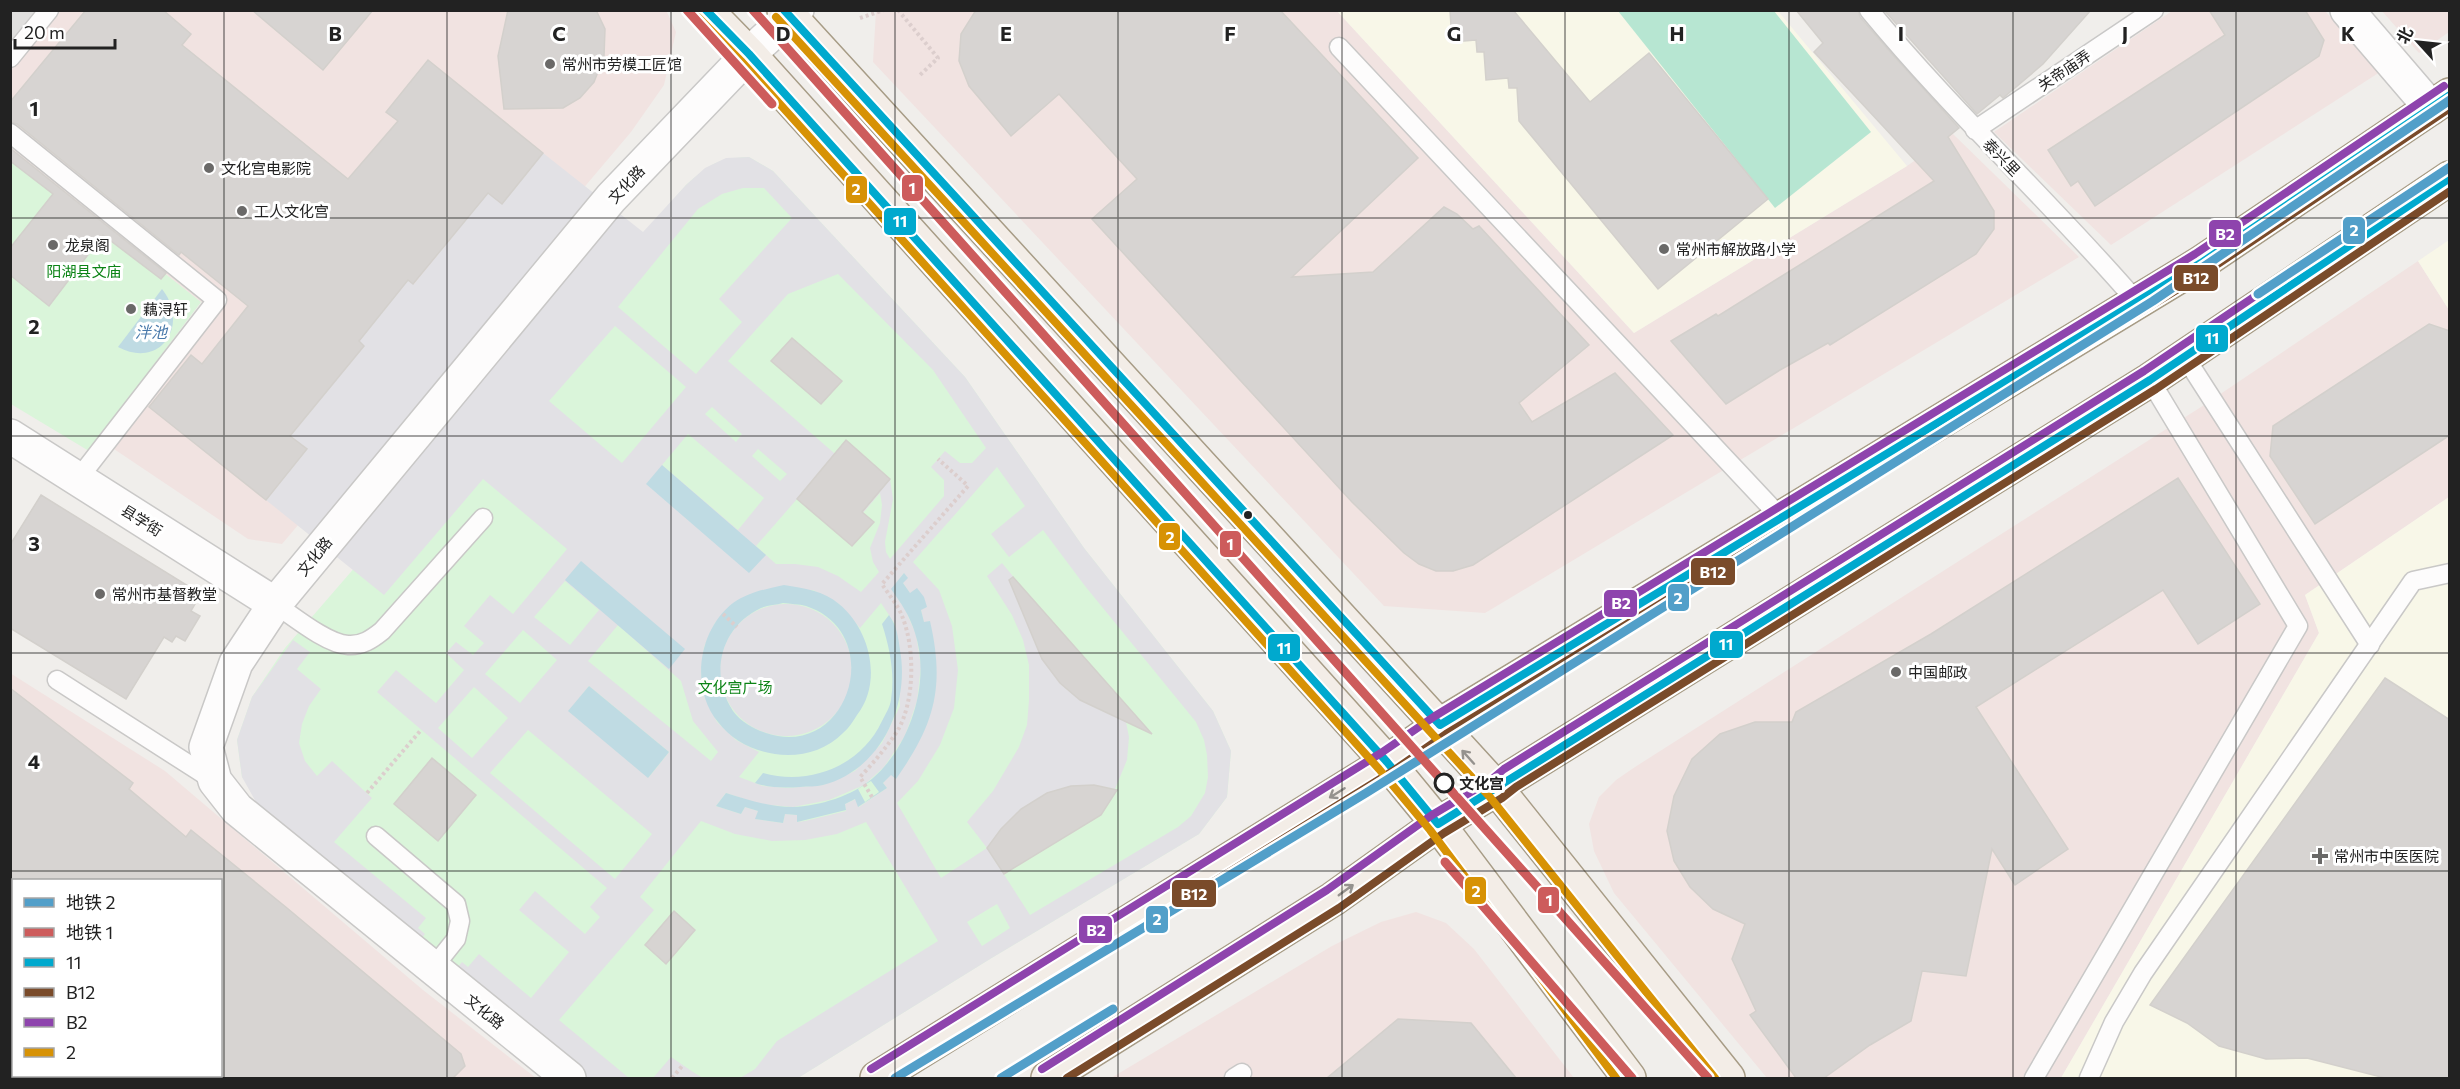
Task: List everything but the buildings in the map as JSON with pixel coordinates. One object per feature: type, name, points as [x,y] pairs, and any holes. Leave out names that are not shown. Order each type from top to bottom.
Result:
[{"type":"main road","points":[[706,10],[749,54],[1387,762],[1438,824],[1629,1078]]},
{"type":"main road","points":[[790,13],[1497,789],[1728,1078]]},
{"type":"main road","points":[[877,1078],[1387,762],[1440,725],[2201,263],[2440,102]]},
{"type":"main road","points":[[1048,1078],[1334,899],[1438,824],[1497,789],[1510,778],[2150,380],[2450,178]]},
{"type":"street","points":[[2347,10],[2440,102]]},
{"type":"street","name":"文化路","points":[[569,1078],[237,809],[215,781],[206,747],[236,663],[274,604],[611,198],[790,13]]},
{"type":"street","name":"县学街","points":[[10,436],[274,604]]},
{"type":"lane","points":[[10,58],[49,10]]},
{"type":"lane","name":"泰兴里","points":[[1869,10],[1975,130],[2094,252],[2137,302]]},
{"type":"lane","name":"关帝庙弄","points":[[1975,130],[2154,10]]},
{"type":"lane","points":[[1339,47],[1780,518]]},
{"type":"lane","points":[[10,133],[217,300],[78,480]]},
{"type":"lane","points":[[2185,357],[2370,645]]},
{"type":"lane","points":[[2034,1078],[2298,626],[2150,380]]},
{"type":"lane","points":[[274,604],[324,636],[347,646],[365,643],[382,632],[483,518]]},
{"type":"lane","points":[[2090,1078],[2115,1022],[2143,973],[2413,580],[2450,573]]},
{"type":"lane","points":[[57,680],[215,781]]},
{"type":"lane","points":[[376,836],[456,904],[460,921],[456,939],[432,969]]},
{"type":"path","points":[[860,18],[884,10]]},
{"type":"path","points":[[898,10],[938,58],[920,75]]},
{"type":"path","points":[[872,797],[860,777],[879,757],[899,728],[909,693],[912,657],[902,616],[882,584],[968,486],[938,459]]},
{"type":"path","points":[[723,614],[737,627]]},
{"type":"path","points":[[367,793],[421,730]]},
{"type":"path","points":[[672,1078],[683,1065]]},
{"type":"shaded area","points":[[666,10],[676,32],[664,85],[631,132],[282,544],[248,539],[111,447],[215,313],[11,151],[10,11]]},
{"type":"shaded area","points":[[11,11],[38,11],[11,43]]},
{"type":"shaded area","points":[[876,11],[1337,11],[1634,333],[1907,166],[1953,134],[2079,257],[1485,613],[1384,606],[873,62]]},
{"type":"shaded area","name":"常州市解放路小学","points":[[1337,11],[1778,11],[1907,166],[1634,333]]},
{"type":"shaded area","points":[[2172,11],[2325,11],[2380,72],[2111,245],[1994,132]]},
{"type":"shaded area","points":[[2382,11],[2449,11],[2449,32],[2419,53]]},
{"type":"shaded area","points":[[543,153],[643,232],[686,185],[705,168],[726,158],[749,157],[773,171],[965,377],[1084,548],[1213,711],[1231,751],[1227,797],[1199,834],[990,959],[798,1078],[740,1078],[755,1069],[777,1041],[938,941],[866,822],[837,834],[805,840],[772,841],[735,834],[701,821],[640,897],[654,910],[559,1020],[629,1078],[582,1078],[452,974],[462,962],[468,967],[479,954],[531,998],[569,952],[519,910],[535,891],[585,934],[600,917],[590,907],[607,888],[377,692],[396,670],[436,703],[464,670],[446,653],[456,642],[473,655],[484,643],[464,626],[490,595],[513,614],[567,549],[483,479],[384,595],[266,500],[307,449],[290,436],[364,346],[359,341],[408,280],[414,284],[488,193],[502,204]],"holes":[[[743,188],[764,188],[792,218],[719,299],[742,322],[696,374],[618,307],[698,209],[722,194]],[[838,274],[933,370],[986,448],[972,463],[960,463],[945,451],[931,467],[944,480],[944,496],[890,559],[886,552],[885,542],[893,499],[890,479],[879,492],[728,361],[788,294]],[[615,326],[686,387],[622,463],[549,401]],[[712,407],[742,434],[736,442],[705,414]],[[688,434],[764,498],[738,530],[662,465]],[[758,449],[787,474],[780,481],[752,456]],[[997,467],[1025,506],[991,534],[1009,557],[1043,530],[1085,586],[1196,722],[1204,740],[1208,777],[1205,793],[1191,816],[1178,827],[1030,915],[987,848],[941,878],[897,803],[918,781],[940,745],[954,708],[958,670],[952,626],[939,590],[913,562]],[[818,475],[863,513],[880,493],[882,505],[880,523],[870,548],[873,562],[879,572],[861,592],[838,576],[818,567],[776,564],[756,546]],[[904,573],[903,583],[921,610],[924,623],[930,621],[910,758],[895,778],[891,774],[883,783],[887,788],[859,807],[856,799],[845,804],[846,811],[797,822],[798,815],[785,814],[783,823],[756,819],[758,811],[745,807],[741,814],[716,806],[726,793],[760,804],[793,807],[829,800],[864,785],[884,767],[905,736],[917,701],[921,666],[916,634],[905,609],[892,589]],[[565,581],[599,610],[570,645],[534,617]],[[813,590],[839,604],[860,628],[881,603],[895,624],[900,706],[882,743],[855,771],[823,785],[788,788],[763,786],[739,777],[759,752],[736,740],[717,722],[705,698],[701,673],[704,647],[715,623],[733,604]],[[618,625],[681,681],[693,721],[718,752],[711,761],[588,661]],[[523,630],[557,660],[520,703],[485,674]],[[589,686],[669,752],[649,777],[569,711]],[[474,687],[508,718],[472,758],[438,728]],[[528,730],[652,834],[615,879],[490,773]],[[997,904],[1010,928],[982,946],[967,922]]]},
{"type":"shaded area","points":[[2449,240],[2449,310],[2418,261]]},
{"type":"shaded area","points":[[2418,261],[2449,310],[2449,497],[2305,595],[2319,633],[2061,1078],[1767,1078],[1614,893],[1594,851],[1589,824],[1599,797],[1616,780],[1635,767],[2201,407]]},
{"type":"shaded area","name":"常州市中医医院","points":[[2449,497],[2449,1078],[2061,1078],[2319,633],[2305,595]]},
{"type":"shaded area","points":[[1002,563],[1027,593],[1032,634],[1042,659],[1060,683],[1080,700],[1125,717],[1129,737],[1127,760],[1115,789],[1094,785],[1071,786],[1047,793],[1021,809],[1001,829],[987,848],[967,822],[993,791],[1019,747],[1027,725],[1029,665],[1023,640],[1012,615],[987,576]]},
{"type":"shaded area","points":[[786,604],[811,609],[833,623],[847,645],[852,670],[847,695],[833,717],[811,731],[786,736],[761,731],[739,717],[725,695],[720,670],[725,645],[739,623],[761,609]]},
{"type":"shaded area","points":[[293,640],[310,652],[297,669],[321,689],[309,706],[302,724],[299,743],[305,761],[317,776],[332,761],[372,798],[334,842],[426,918],[418,928],[425,934],[416,945],[265,818],[242,777],[237,740],[252,697]]},
{"type":"shaded area","points":[[10,673],[165,771],[423,990],[536,1078],[209,1078],[208,1077],[222,1077],[222,879],[12,879],[11,944]]},
{"type":"shaded area","points":[[1416,912],[1446,923],[1474,949],[1574,1078],[1111,1078],[1332,946],[1381,922]]},
{"type":"shaded area","points":[[11,929],[12,1010],[11,1011]]},
{"type":"shaded area","points":[[671,1057],[693,1072],[703,1078],[653,1078]]},
{"type":"green space","points":[[1618,11],[1774,11],[1871,132],[1775,208]]},
{"type":"green space","name":"阳湖县文庙","points":[[10,151],[201,302],[89,451],[11,404]]},
{"type":"green space","name":"文化宫广场","points":[[749,157],[773,171],[965,377],[1084,548],[1213,711],[1231,751],[1227,797],[1199,834],[990,959],[798,1078],[582,1078],[452,974],[242,777],[237,740],[252,697],[285,648],[686,185],[715,163]]},
{"type":"green space","points":[[10,929],[12,930],[12,1077],[209,1078],[11,1078]]},
{"type":"water","name":"泮池","points":[[162,289],[170,302],[173,316],[172,329],[167,340],[158,348],[147,353],[133,353],[118,347]]},
{"type":"water","points":[[662,465],[766,555],[749,573],[646,484]]},
{"type":"water","points":[[581,561],[685,649],[669,669],[565,580]]},
{"type":"water","points":[[904,573],[908,578],[903,583],[910,593],[917,588],[924,597],[927,607],[921,610],[924,622],[930,621],[936,666],[936,685],[928,722],[920,740],[896,779],[891,775],[883,783],[887,788],[858,807],[855,799],[845,804],[846,810],[797,822],[797,815],[785,814],[783,823],[755,819],[758,811],[745,807],[741,814],[716,806],[726,793],[759,803],[784,807],[824,802],[856,790],[873,778],[886,764],[898,748],[907,730],[919,691],[921,671],[913,627],[891,589]],"holes":[[[871,781],[879,792],[865,802],[858,789]]]},
{"type":"water","points":[[784,585],[827,596],[850,615],[865,641],[871,672],[870,687],[865,702],[843,733],[829,744],[796,755],[778,755],[761,751],[730,735],[709,708],[701,677],[705,644],[721,614],[745,596]],"holes":[[[783,603],[806,606],[831,620],[846,641],[851,665],[848,690],[837,712],[819,729],[795,737],[766,733],[744,722],[733,711],[721,682],[723,653],[736,627],[747,616],[761,608]]]},
{"type":"water","points":[[889,615],[898,636],[900,650],[902,671],[900,692],[887,732],[875,750],[861,765],[843,777],[823,785],[783,787],[755,783],[763,773],[798,777],[832,769],[848,761],[873,737],[891,700],[891,662],[882,624]]},
{"type":"water","points":[[589,686],[669,752],[648,778],[568,711]]},
{"type":"metro line","name":"1","points":[[687,10],[772,104]]},
{"type":"metro line","name":"1","points":[[753,10],[1708,1078]]},
{"type":"metro line","name":"2","points":[[895,1078],[1366,793],[2153,301],[2450,100]]},
{"type":"metro line","name":"2","points":[[2258,294],[2450,167]]},
{"type":"metro line","name":"1","points":[[1445,862],[1632,1078]]},
{"type":"metro line","name":"2","points":[[1001,1078],[1113,1009]]},
{"type":"transit line","name":"11","points":[[706,10],[749,54],[1387,762],[1438,824],[2150,380],[2450,178]]},
{"type":"transit line","name":"11","points":[[784,10],[1440,725],[2201,263],[2450,95]]},
{"type":"transit line","name":"2","points":[[698,17],[741,61],[1379,769],[1430,830],[1616,1078]]},
{"type":"transit line","name":"2","points":[[776,17],[1489,796],[1715,1078]]},
{"type":"transit line","name":"B2","points":[[871,1069],[1381,753],[1435,716],[2195,254],[2444,86]]},
{"type":"transit line","name":"B12","points":[[896,1078],[1393,771],[1446,734],[2206,272],[2450,108]]},
{"type":"transit line","name":"B2","points":[[1042,1069],[1327,890],[1432,815],[1491,780],[1504,769],[2144,371],[2444,169]]},
{"type":"transit line","name":"B12","points":[[1067,1078],[1339,908],[1444,833],[1516,787],[2156,389],[2450,191]]},
{"type":"place","name":"常州市劳模工匠馆","points":[[550,64]]},
{"type":"place","name":"文化宫电影院","points":[[209,168]]},
{"type":"place","name":"工人文化宫","points":[[242,211]]},
{"type":"place","name":"龙泉阁","points":[[53,245]]},
{"type":"place","name":"常州市解放路小学","points":[[1664,249]]},
{"type":"place","name":"藕浔轩","points":[[131,309]]},
{"type":"place","name":"常州市基督教堂","points":[[100,594]]},
{"type":"place","name":"中国邮政","points":[[1896,672]]},
{"type":"place","name":"文化宫","points":[[1444,783]]},
{"type":"place","name":"常州市中医医院","points":[[2320,856]]}]
